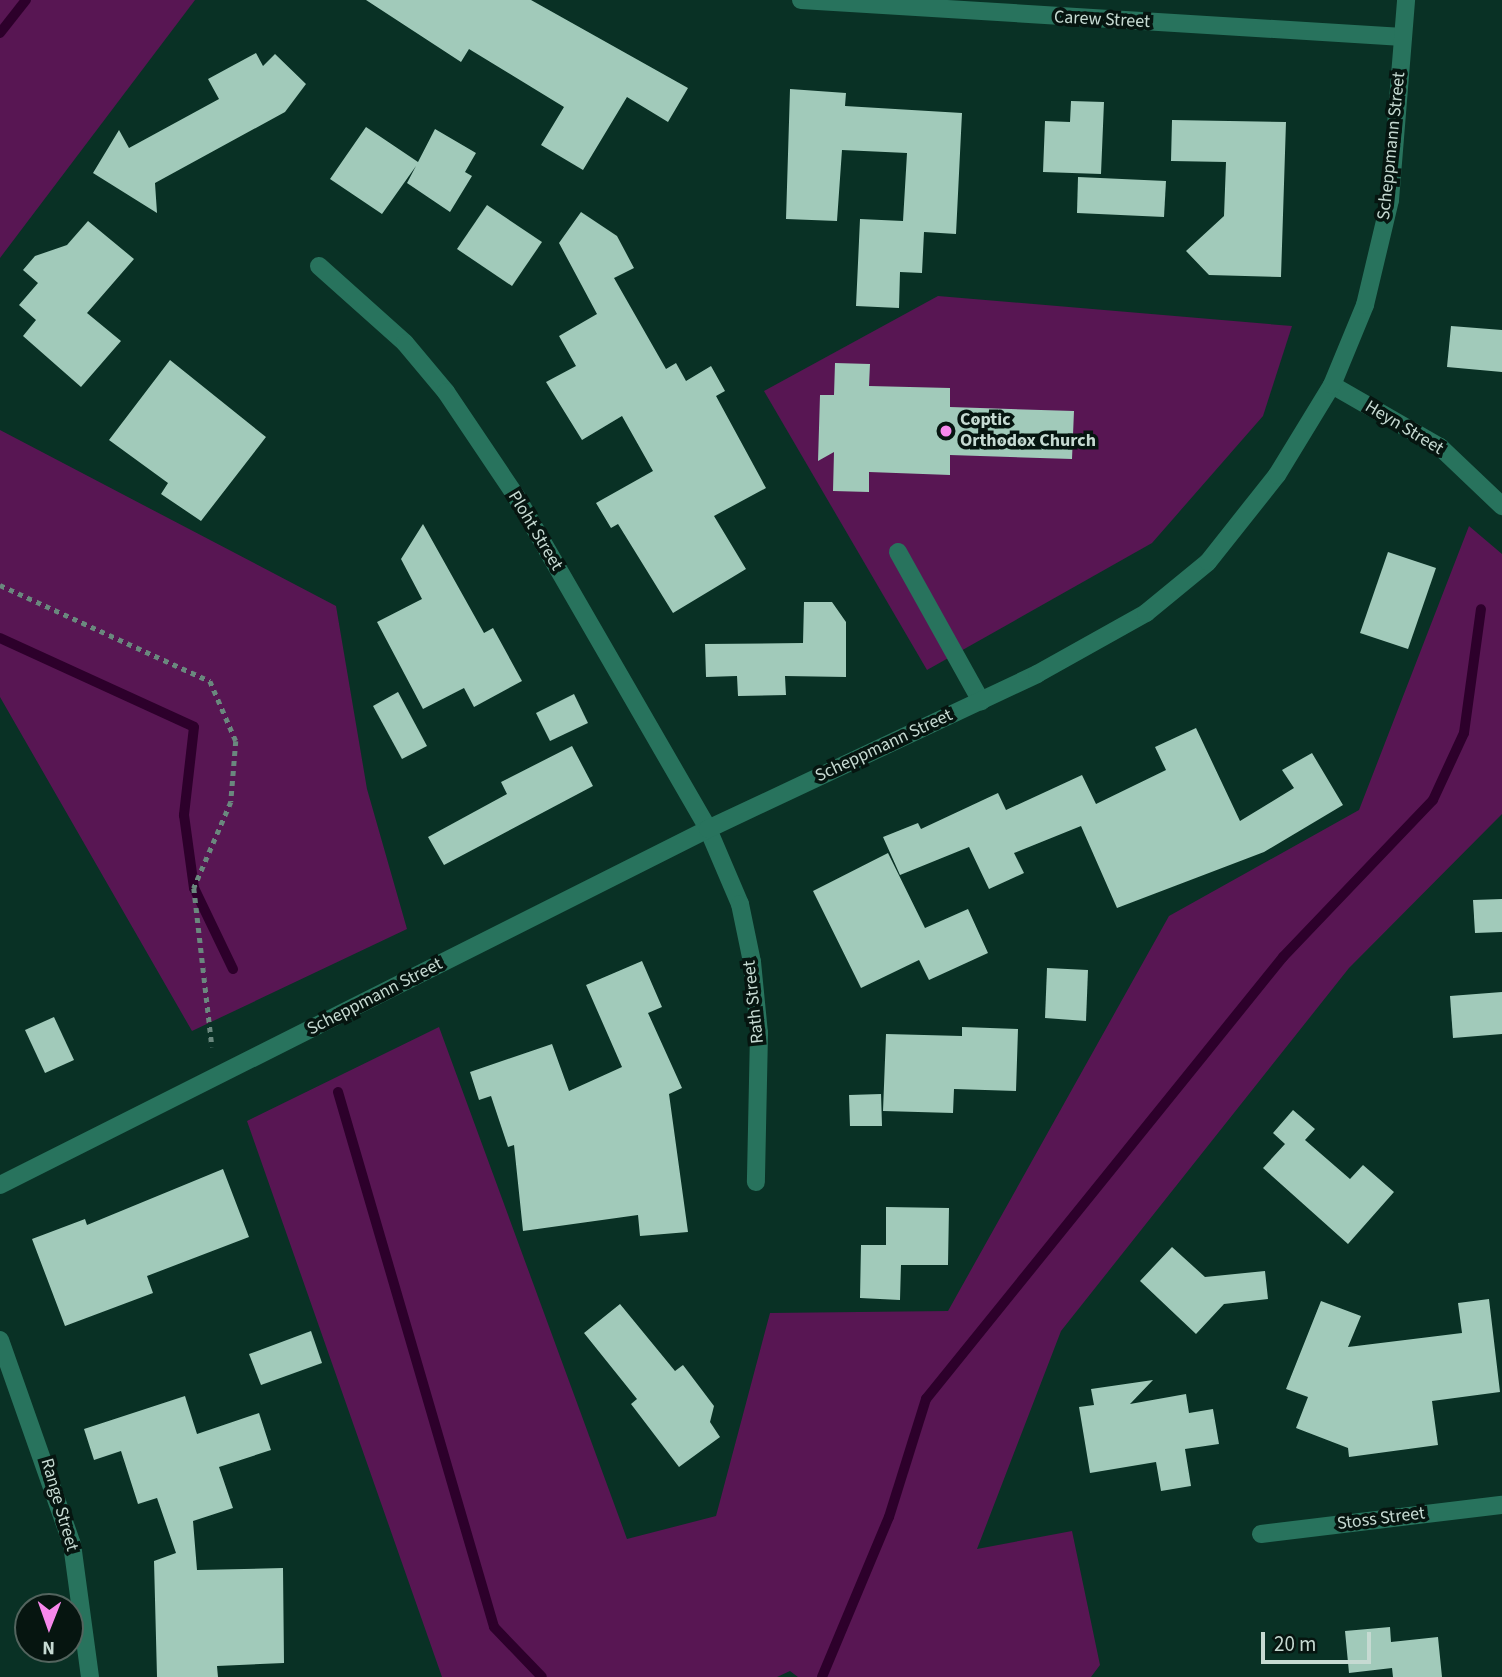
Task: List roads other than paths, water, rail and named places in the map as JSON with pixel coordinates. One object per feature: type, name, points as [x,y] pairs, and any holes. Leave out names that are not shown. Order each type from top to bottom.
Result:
[{"type":"street","name":"Carew Street","points":[[801,0],[1403,37]]},
{"type":"street","name":"Scheppmann Street","points":[[0,1185],[708,829],[981,701],[1146,613],[1208,562],[1278,475],[1332,385],[1365,306],[1390,200],[1406,0]]},
{"type":"street","name":"Ploht Street","points":[[319,266],[405,344],[446,392],[516,496],[708,829]]},
{"type":"street","name":"Heyn Street","points":[[1332,385],[1440,447],[1502,506]]},
{"type":"street","points":[[898,552],[981,701]]},
{"type":"street","name":"Rath Street","points":[[708,829],[740,904],[752,962],[759,1033],[756,1182]]},
{"type":"street","name":"Range Street","points":[[0,1340],[72,1545],[90,1677]]},
{"type":"street","name":"Stoss Street","points":[[1261,1534],[1502,1505]]},
{"type":"waterway","points":[[0,33],[26,0]]},
{"type":"waterway","points":[[822,1677],[889,1517],[926,1399],[1283,957],[1433,800],[1464,733],[1481,609]]},
{"type":"waterway","points":[[0,638],[194,727],[184,815],[194,888],[233,969]]},
{"type":"waterway","points":[[338,1092],[494,1627],[542,1677]]},
{"type":"place","name":"Coptic Orthodox Church","points":[[946,431]]}]
